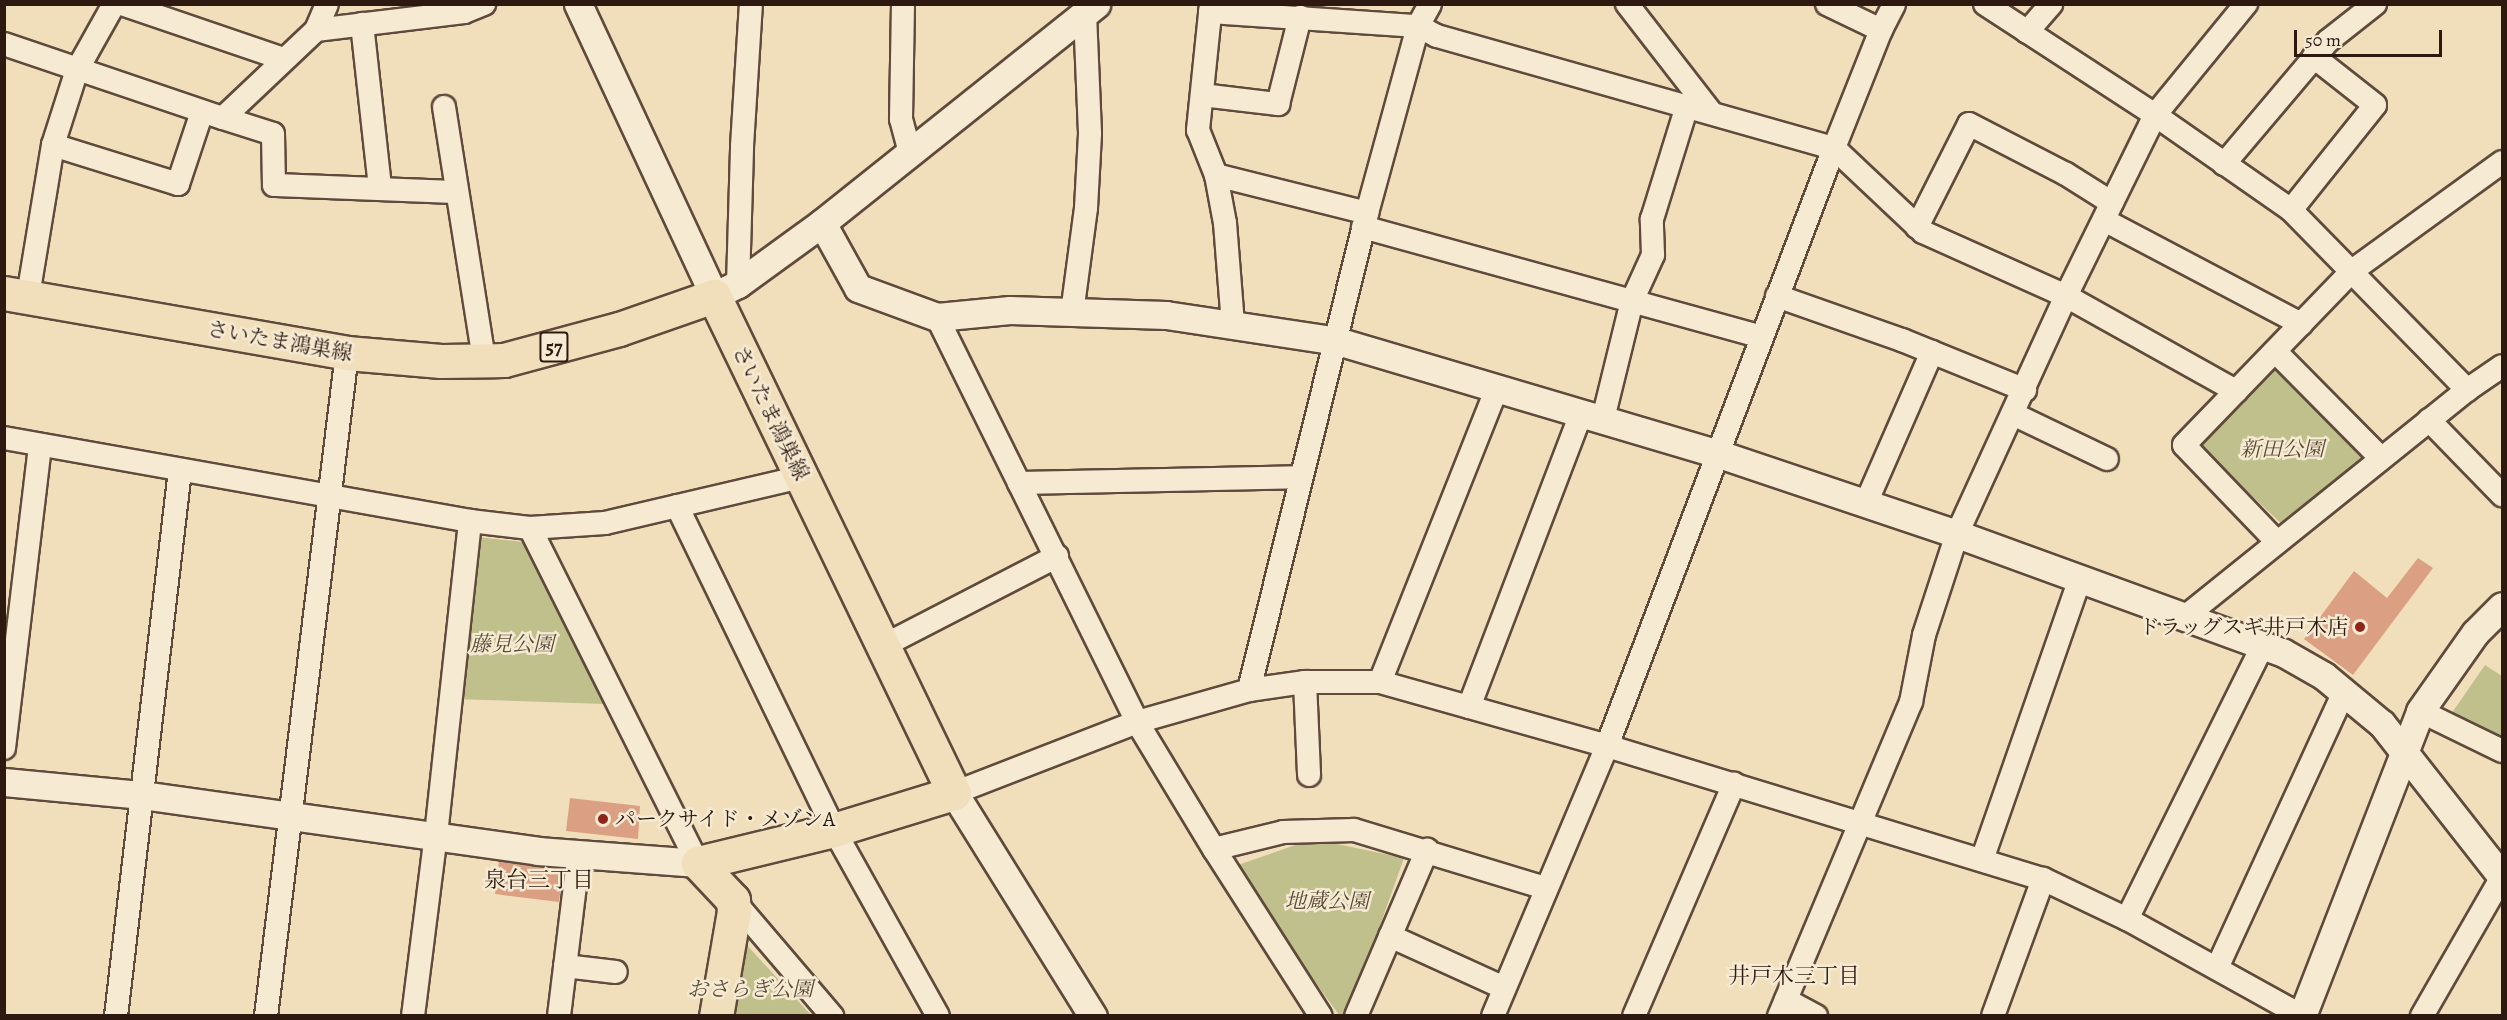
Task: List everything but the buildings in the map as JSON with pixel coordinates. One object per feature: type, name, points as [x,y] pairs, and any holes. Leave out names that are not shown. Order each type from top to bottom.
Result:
[{"type":"main road","name":"さいたま鴻巣線","points":[[16,295],[347,354],[441,361],[504,360],[619,329],[726,290],[801,477],[954,793]]},
{"type":"main road","points":[[716,1016],[734,911],[733,900],[698,863],[834,830],[954,793]]},
{"type":"street","points":[[16,295],[53,145],[77,70],[114,4]]},
{"type":"street","points":[[122,4],[284,58]]},
{"type":"street","points":[[53,145],[178,184],[212,115],[316,30],[327,4]]},
{"type":"street","points":[[316,30],[464,12],[484,4]]},
{"type":"street","points":[[578,4],[726,290]]},
{"type":"street","points":[[726,290],[741,146],[751,4]]},
{"type":"street","points":[[903,4],[901,119],[910,152]]},
{"type":"street","points":[[1249,690],[1300,477],[1337,341],[1365,220],[1418,26],[1430,4]]},
{"type":"street","points":[[1627,4],[1710,111]]},
{"type":"street","points":[[1827,4],[1881,30]]},
{"type":"street","points":[[1493,1016],[1545,888],[1607,746],[1716,453],[1834,148],[1881,30],[1894,4]]},
{"type":"street","points":[[1985,4],[2156,115],[2291,210],[2467,390]]},
{"type":"street","points":[[2027,32],[2051,4]]},
{"type":"street","points":[[1816,1016],[1782,1008],[1911,702],[1924,635],[1958,534],[2066,296],[2156,115],[2246,4]]},
{"type":"street","points":[[2224,164],[2328,41],[2375,4]]},
{"type":"street","points":[[1233,325],[1225,223],[1216,175],[1198,130],[1210,8],[1300,18],[1418,26],[1437,36],[1710,111],[1834,148],[1923,232],[2066,296],[2236,391]]},
{"type":"street","points":[[726,290],[822,223],[1090,9]]},
{"type":"street","points":[[1072,313],[1086,208],[1090,9]]},
{"type":"street","points":[[1202,95],[1278,104],[1300,18]]},
{"type":"street","points":[[362,24],[380,187]]},
{"type":"street","points":[[4,44],[273,134],[274,185],[380,187],[456,192]]},
{"type":"street","points":[[2291,210],[2375,105],[2314,57]]},
{"type":"street","points":[[444,106],[484,360]]},
{"type":"street","points":[[1469,707],[1592,416],[1632,301],[1653,255],[1652,219],[1687,106]]},
{"type":"street","points":[[1917,227],[1969,124],[2066,174],[2108,212],[2301,324]]},
{"type":"street","points":[[2277,542],[2184,444],[2352,271],[2502,162]]},
{"type":"street","points":[[1216,175],[1632,301],[1761,337]]},
{"type":"street","points":[[822,223],[858,288],[937,317],[1010,310],[1166,315],[1337,341],[1716,453],[1958,534],[2282,652],[2344,692],[2382,724],[2405,750],[2502,877],[2422,1016]]},
{"type":"street","points":[[1777,296],[1932,352],[2025,390]]},
{"type":"street","points":[[937,317],[1137,722],[1214,849],[1322,1016]]},
{"type":"street","points":[[2275,351],[2381,458]]},
{"type":"street","points":[[1866,503],[1932,352]]},
{"type":"street","points":[[266,1016],[347,354]]},
{"type":"street","points":[[2186,616],[2428,420],[2502,366]]},
{"type":"street","points":[[1380,682],[1497,388]]},
{"type":"street","points":[[2013,414],[2107,459]]},
{"type":"street","points":[[2428,420],[2502,495]]},
{"type":"street","points":[[4,438],[470,521],[530,528],[605,523],[801,477]]},
{"type":"street","points":[[4,748],[40,444]]},
{"type":"street","points":[[116,1016],[180,470]]},
{"type":"street","points":[[1019,483],[1300,477]]},
{"type":"street","points":[[678,506],[834,830],[938,1016]]},
{"type":"street","points":[[413,1016],[436,836],[470,521]]},
{"type":"street","points":[[530,528],[698,863]]},
{"type":"street","points":[[883,646],[1057,556]]},
{"type":"street","points":[[1983,860],[2080,579]]},
{"type":"street","points":[[1093,1016],[954,793],[1137,722],[1249,690],[1305,682],[1380,682],[1607,746],[2043,879],[2127,919],[2302,1016],[2420,711],[2475,633],[2502,606]]},
{"type":"street","points":[[2127,919],[2263,645]]},
{"type":"street","points":[[1305,682],[1309,775]]},
{"type":"street","points":[[2217,968],[2344,692]]},
{"type":"street","points":[[2420,711],[2502,751]]},
{"type":"street","points":[[4,782],[142,795],[538,851],[698,863]]},
{"type":"street","points":[[1634,1016],[1734,784]]},
{"type":"street","points":[[1214,849],[1282,832],[1354,831],[1427,850],[1545,888]]},
{"type":"street","points":[[1356,1016],[1427,850]]},
{"type":"street","points":[[559,1016],[579,854]]},
{"type":"street","points":[[1993,1016],[2043,879]]},
{"type":"street","points":[[733,900],[832,1016]]},
{"type":"street","points":[[1390,936],[1504,988]]},
{"type":"street","points":[[565,966],[616,972]]},
{"type":"green space","name":"新田公園","points":[[2274,363],[2367,456],[2284,526],[2196,444]]},
{"type":"green space","name":"藤見公園","points":[[458,535],[524,542],[604,704],[454,699]]},
{"type":"green space","points":[[2485,665],[2502,676],[2502,745],[2449,717]]},
{"type":"green space","name":"地蔵公園","points":[[1313,839],[1404,858],[1348,1015],[1339,1015],[1232,867]]},
{"type":"green space","name":"おさらぎ公園","points":[[733,930],[811,1015],[720,1016]]},
{"type":"place","name":"ドラッグスギ井戸木店","points":[[2360,627]]},
{"type":"place","name":"パークサイド・メゾンA","points":[[603,819]]},
{"type":"district","name":"泉台三丁目","points":[[539,881]]},
{"type":"district","name":"井戸木三丁目","points":[[1794,977]]}]
